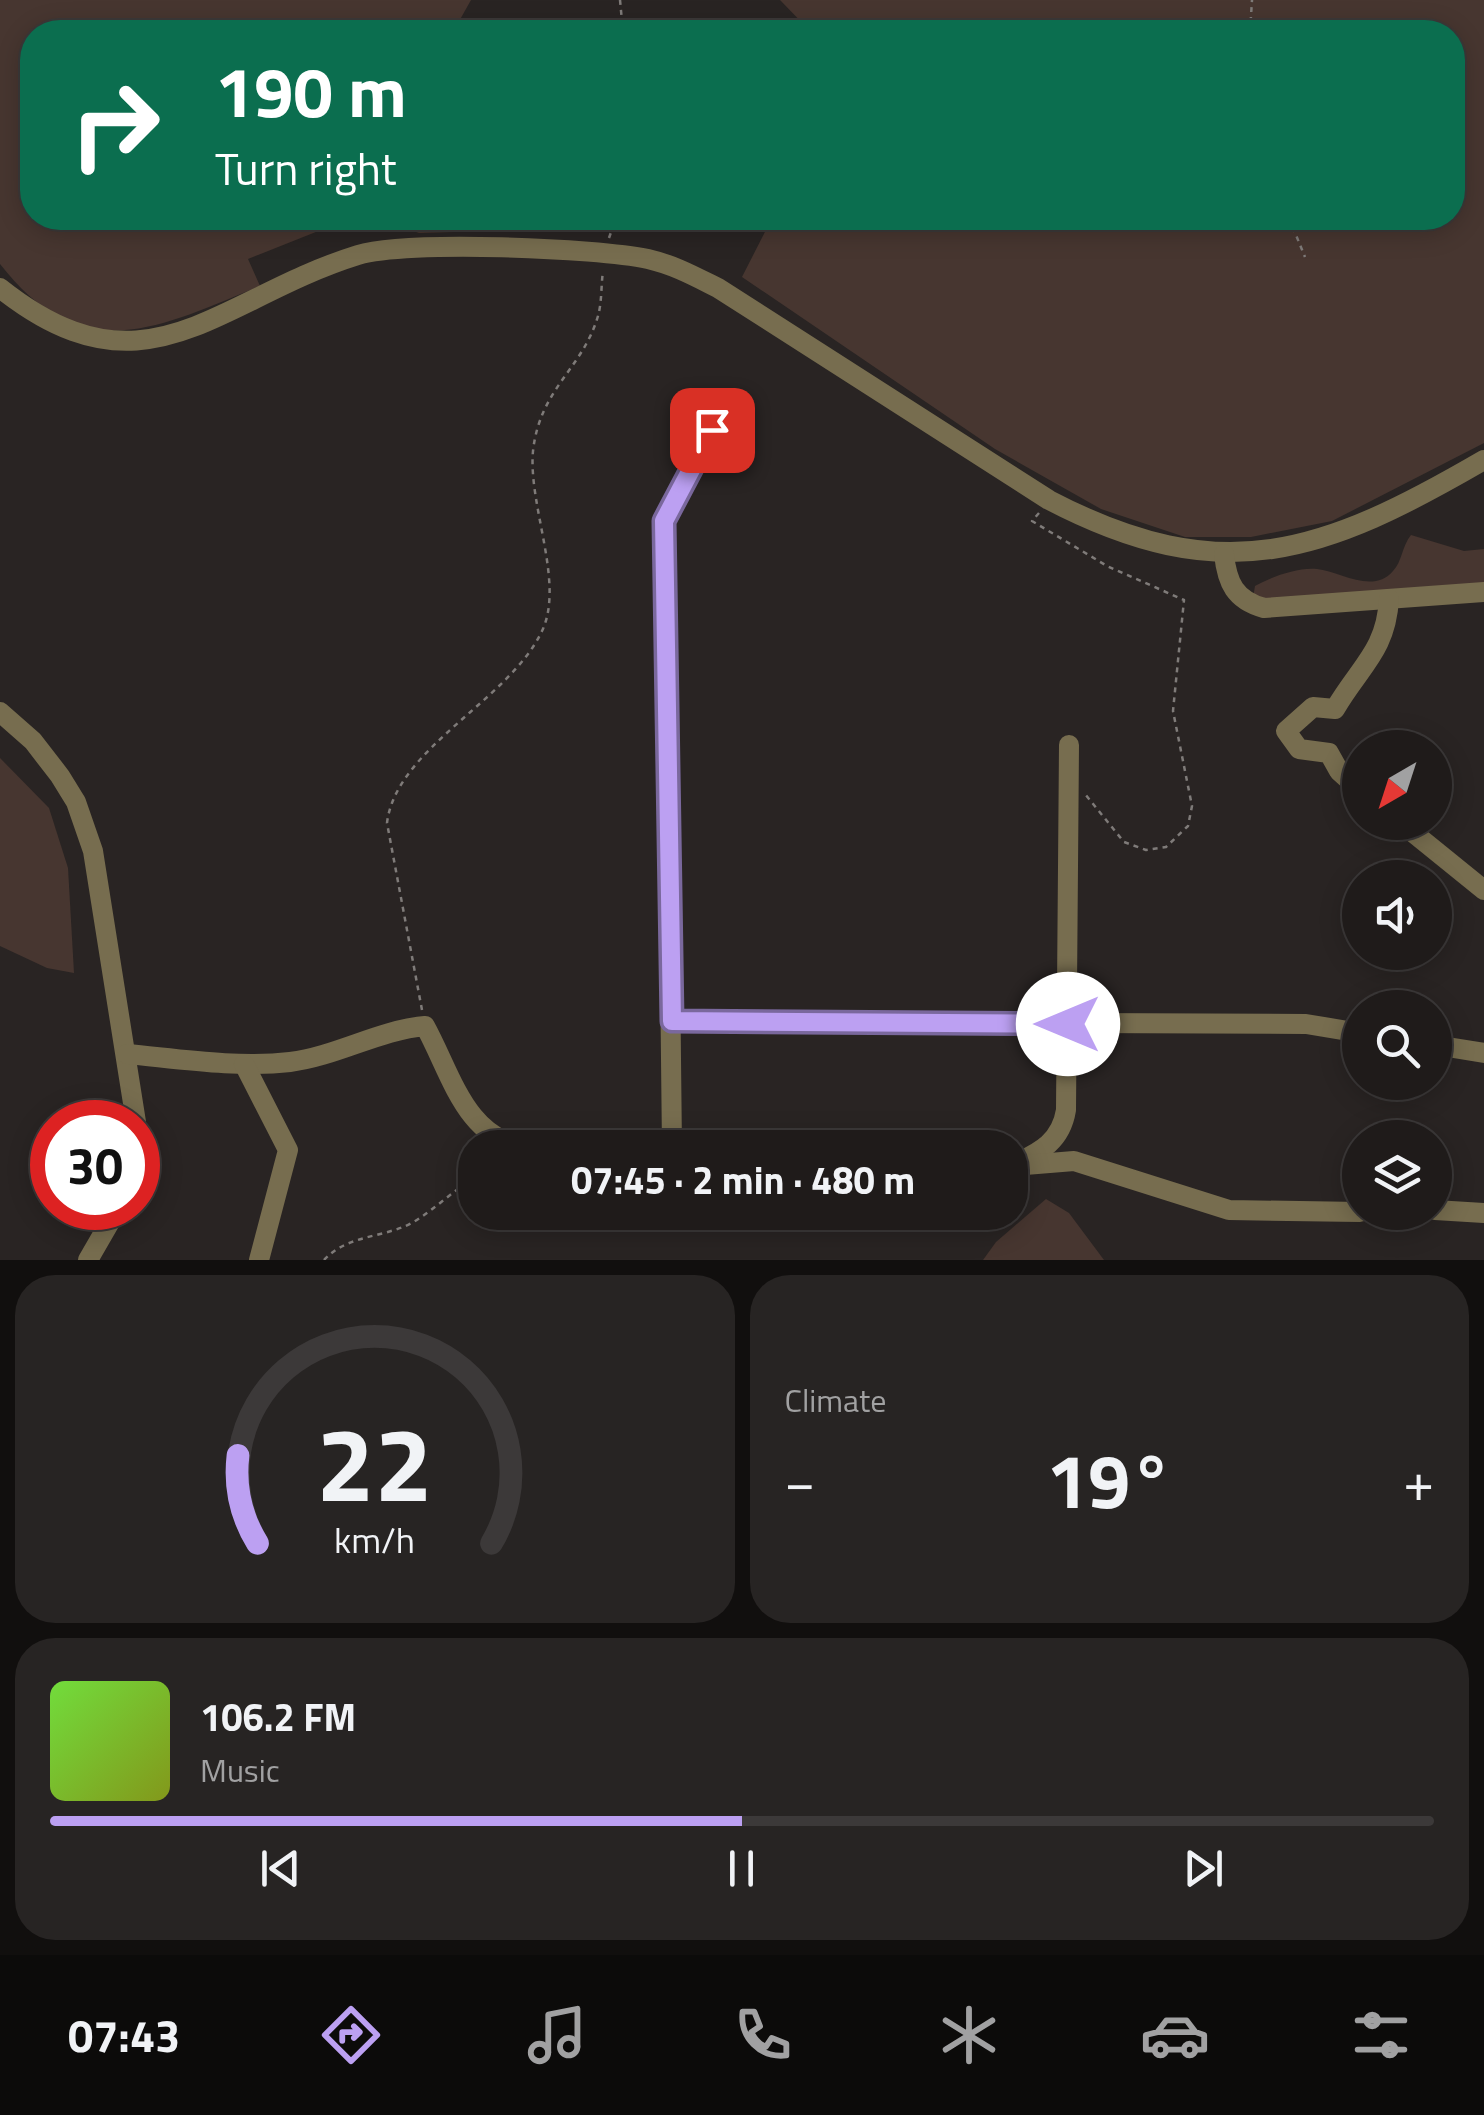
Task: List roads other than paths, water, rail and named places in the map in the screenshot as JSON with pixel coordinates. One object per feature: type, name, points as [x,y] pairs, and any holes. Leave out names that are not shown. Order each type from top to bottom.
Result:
[{"type":"street","points":[[0,288],[75,335],[118,344],[230,314],[297,278],[361,254],[439,248],[605,255],[678,267],[718,288],[1049,500],[1133,538],[1224,554],[1296,547],[1337,534],[1389,514],[1484,460]]},
{"type":"street","points":[[672,1130],[664,521],[712,430]]},
{"type":"street","points":[[1224,554],[1230,586],[1253,605],[1264,608],[1484,592]]},
{"type":"street","points":[[1342,774],[1329,753],[1300,749],[1286,731],[1314,708],[1334,709],[1347,684],[1382,643],[1389,599]]},
{"type":"street","points":[[0,712],[34,741],[76,802],[93,851],[133,1100]]},
{"type":"street","points":[[1028,1157],[1045,1149],[1064,1122],[1069,744]]},
{"type":"street","points":[[1422,840],[1484,890]]},
{"type":"street","points":[[672,1021],[1306,1024],[1342,1030]]},
{"type":"street","points":[[127,1054],[244,1064],[291,1062],[425,1026],[471,1117],[486,1130]]},
{"type":"street","points":[[1452,1048],[1484,1053]]},
{"type":"street","points":[[244,1064],[288,1150],[259,1260]]},
{"type":"street","points":[[1028,1163],[1074,1161],[1229,1210],[1342,1212]]},
{"type":"street","points":[[1452,1211],[1484,1213]]},
{"type":"street","points":[[88,1260],[105,1230]]}]
